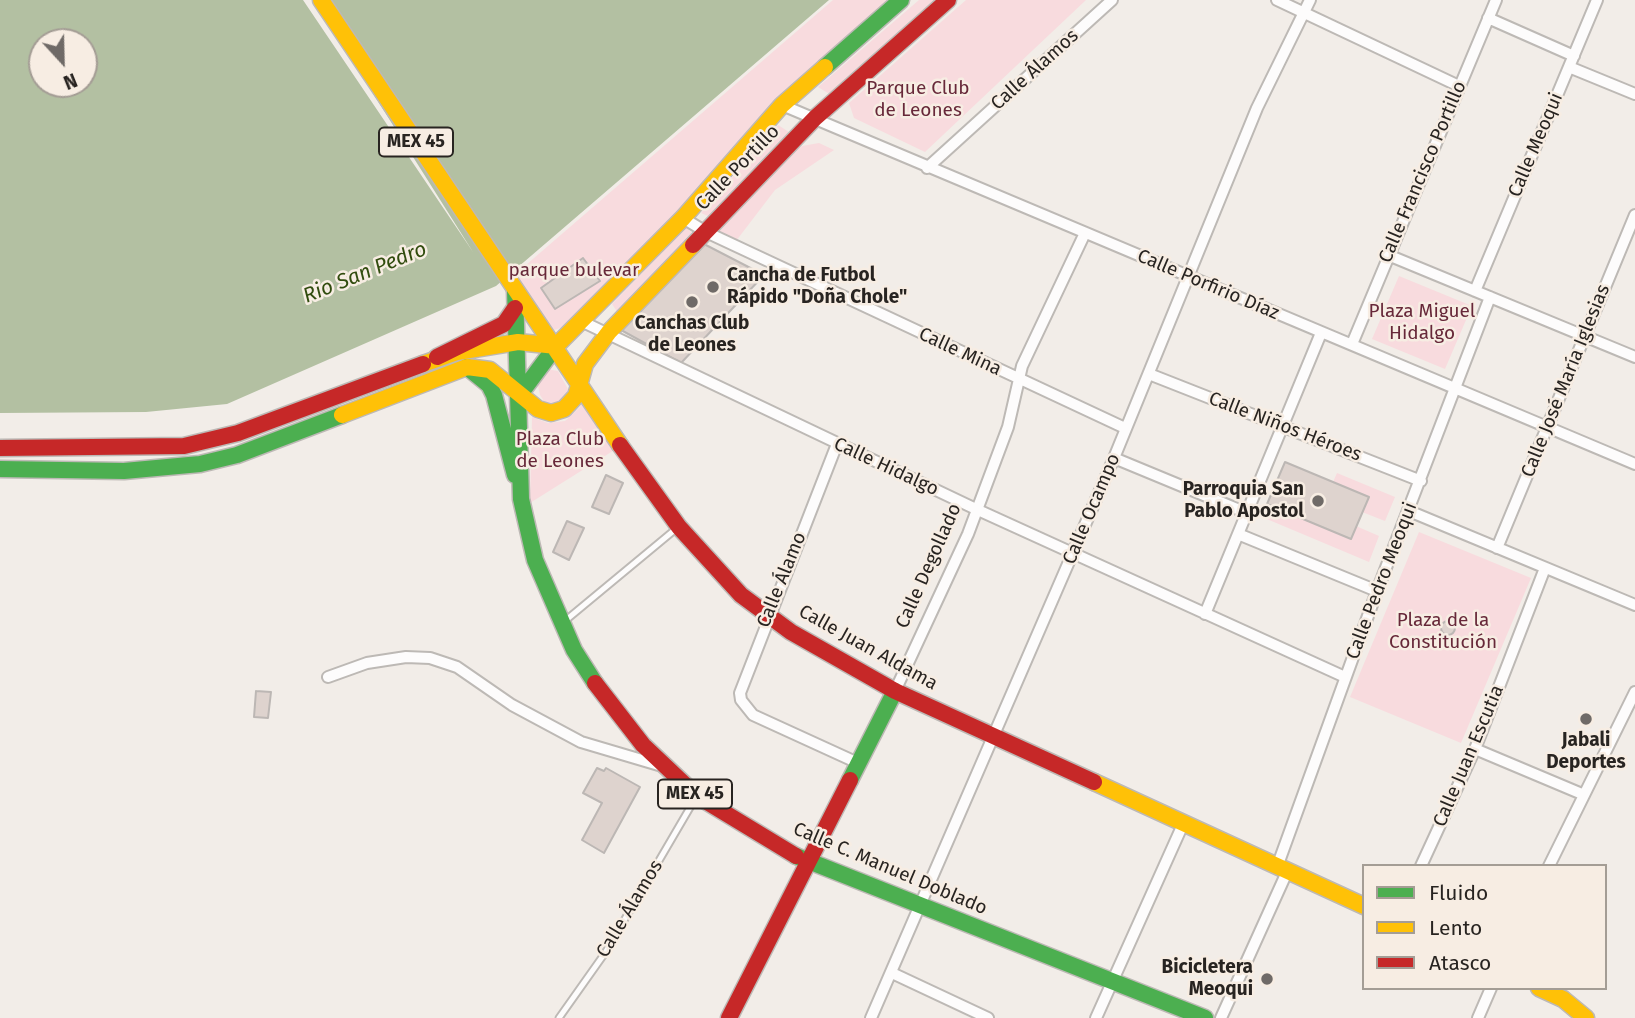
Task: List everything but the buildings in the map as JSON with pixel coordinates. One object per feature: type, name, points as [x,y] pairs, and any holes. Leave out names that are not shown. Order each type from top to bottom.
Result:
[{"type":"main road","name":"MEX 45","points":[[321,0],[514,288]]},
{"type":"main road","name":"Calle Portillo","points":[[520,393],[556,346],[683,218],[782,105],[901,0]]},
{"type":"main road","name":"Calle Portillo","points":[[467,366],[490,370],[538,409],[558,412],[571,404],[585,364],[609,332],[815,118],[948,0]]},
{"type":"main road","name":"Calle C. Manuel Doblado","points":[[514,288],[522,499],[535,560],[561,625],[614,710],[664,766],[697,796],[808,863],[1205,1018]]},
{"type":"main road","name":"Calle Juan Aldama","points":[[514,288],[556,346],[646,484],[679,527],[741,595],[768,616],[895,691],[1362,905]]},
{"type":"main road","points":[[0,449],[153,449],[193,444],[238,433],[437,357],[504,324],[514,308]]},
{"type":"main road","points":[[437,357],[518,342],[556,346]]},
{"type":"main road","points":[[0,469],[124,471],[200,464],[237,454],[467,366],[489,385],[494,395],[522,499]]},
{"type":"main road","name":"Calle Degollado","points":[[729,1018],[895,691]]},
{"type":"main road","points":[[1543,990],[1563,999],[1586,1018]]},
{"type":"street","name":"Calle Álamos","points":[[927,168],[1112,0]]},
{"type":"street","points":[[1277,0],[1459,86]]},
{"type":"street","name":"Calle Ocampo","points":[[871,1018],[1114,457],[1186,275],[1257,108],[1310,0]]},
{"type":"street","name":"Calle Francisco Portillo","points":[[1352,344],[1496,0]]},
{"type":"street","name":"Calle Meoqui","points":[[1475,290],[1597,0]]},
{"type":"street","points":[[1488,18],[1574,55]]},
{"type":"street","points":[[1569,67],[1635,94]]},
{"type":"street","name":"Calle Porfirio Díaz","points":[[782,105],[1635,464]]},
{"type":"street","name":"Calle José María Iglesias","points":[[1497,548],[1635,215]]},
{"type":"street","name":"Calle Mina","points":[[683,218],[706,232],[1125,428]]},
{"type":"street","name":"Calle Degollado","points":[[895,691],[978,510],[1008,427],[1018,379],[1085,233]]},
{"type":"street","points":[[1388,255],[1635,356]]},
{"type":"street","name":"Calle Pedro Meoqui","points":[[1221,1018],[1282,870],[1345,677],[1490,297]]},
{"type":"street","name":"Calle Hidalgo","points":[[583,321],[978,510],[1345,677]]},
{"type":"street","points":[[1205,614],[1321,332]]},
{"type":"street","name":"Calle Niños Héroes","points":[[1149,374],[1421,481]]},
{"type":"street","name":"Calle Álamo","points":[[837,444],[740,693],[741,701],[753,715],[858,763]]},
{"type":"street","points":[[1114,457],[1247,513]]},
{"type":"street","points":[[1409,511],[1635,606]]},
{"type":"street","points":[[1238,534],[1377,591]]},
{"type":"street","name":"Calle Juan Escutia","points":[[1422,864],[1475,749],[1545,568]]},
{"type":"street","points":[[328,677],[367,663],[406,657],[430,658],[457,667],[512,705],[582,742],[664,766]]},
{"type":"street","points":[[1550,864],[1582,794],[1635,692]]},
{"type":"street","points":[[1475,749],[1582,794]]},
{"type":"street","points":[[1096,1018],[1184,822]]},
{"type":"street","points":[[892,973],[988,1018]]},
{"type":"street","points":[[1478,1018],[1490,990]]},
{"type":"lane","points":[[561,625],[679,527]]},
{"type":"lane","name":"Calle Álamos","points":[[559,1018],[605,953],[697,796]]},
{"type":"green space","name":"parque bulevar","points":[[833,0],[898,0],[573,324],[554,330],[512,277]]},
{"type":"green space","points":[[919,0],[937,0],[831,95],[818,87]]},
{"type":"green space","name":"Parque Club de Leones","points":[[966,0],[1086,0],[925,152],[854,118],[849,103]]},
{"type":"green space","points":[[778,125],[789,132],[710,217],[701,213]]},
{"type":"green space","points":[[819,143],[834,150],[775,190],[736,241],[718,232],[793,152],[802,146]]},
{"type":"green space","points":[[686,227],[692,233],[618,313],[612,304]]},
{"type":"green space","name":"Plaza Miguel Hidalgo","points":[[1399,276],[1472,306],[1445,369],[1372,339]]},
{"type":"green space","points":[[546,369],[558,371],[568,389],[566,399],[554,405],[545,403],[540,395],[537,381]]},
{"type":"green space","name":"Plaza Club de Leones","points":[[583,397],[616,449],[530,503],[532,417],[548,423],[565,421],[580,407]]},
{"type":"green space","points":[[1337,473],[1395,497],[1385,521],[1362,512],[1333,482]]},
{"type":"green space","points":[[1267,504],[1350,539],[1356,526],[1379,536],[1369,562],[1262,517]]},
{"type":"green space","name":"Plaza de la Constitución","points":[[1419,532],[1531,578],[1461,743],[1350,697]]},
{"type":"water","name":"Rio San Pedro","points":[[0,0],[303,0],[473,252],[314,0],[829,0],[496,286],[227,404],[146,412],[0,413]]},
{"type":"traffic: fast","points":[[825,67],[901,0]]},
{"type":"traffic: fast","points":[[515,290],[521,499],[535,560],[574,650],[595,683]]},
{"type":"traffic: fast","points":[[521,393],[556,346]]},
{"type":"traffic: fast","points":[[467,367],[489,385],[494,395],[515,475]]},
{"type":"traffic: fast","points":[[0,469],[124,471],[200,464],[237,455],[342,415]]},
{"type":"traffic: fast","points":[[850,780],[895,691]]},
{"type":"traffic: fast","points":[[796,856],[1205,1018]]},
{"type":"traffic: slow","points":[[321,0],[620,445]]},
{"type":"traffic: slow","points":[[423,364],[457,352],[518,342],[556,346],[683,218],[782,105],[825,67]]},
{"type":"traffic: slow","points":[[342,415],[467,367],[490,370],[538,409],[551,413],[564,409],[576,396],[585,364],[609,332],[693,245]]},
{"type":"traffic: slow","points":[[1094,782],[1362,905]]},
{"type":"traffic: slow","points":[[1543,990],[1563,999],[1586,1018]]},
{"type":"traffic: jam","points":[[693,245],[815,118],[948,0]]},
{"type":"traffic: jam","points":[[437,357],[504,324],[515,308]]},
{"type":"traffic: jam","points":[[0,448],[184,446],[238,433],[423,364]]},
{"type":"traffic: jam","points":[[620,445],[679,527],[741,595],[791,632],[895,691],[1094,782]]},
{"type":"traffic: jam","points":[[595,683],[643,745],[697,796],[796,856]]},
{"type":"traffic: jam","points":[[729,1018],[850,780]]},
{"type":"place","name":"Cancha de Futbol Rápido \"Doña Chole\"","points":[[713,287]]},
{"type":"place","name":"Canchas Club de Leones","points":[[692,302]]},
{"type":"place","name":"Parroquia San Pablo Apostol","points":[[1318,501]]},
{"type":"place","name":"Jabali Deportes","points":[[1586,719]]},
{"type":"place","name":"Bicicletera Meoqui","points":[[1267,979]]}]
